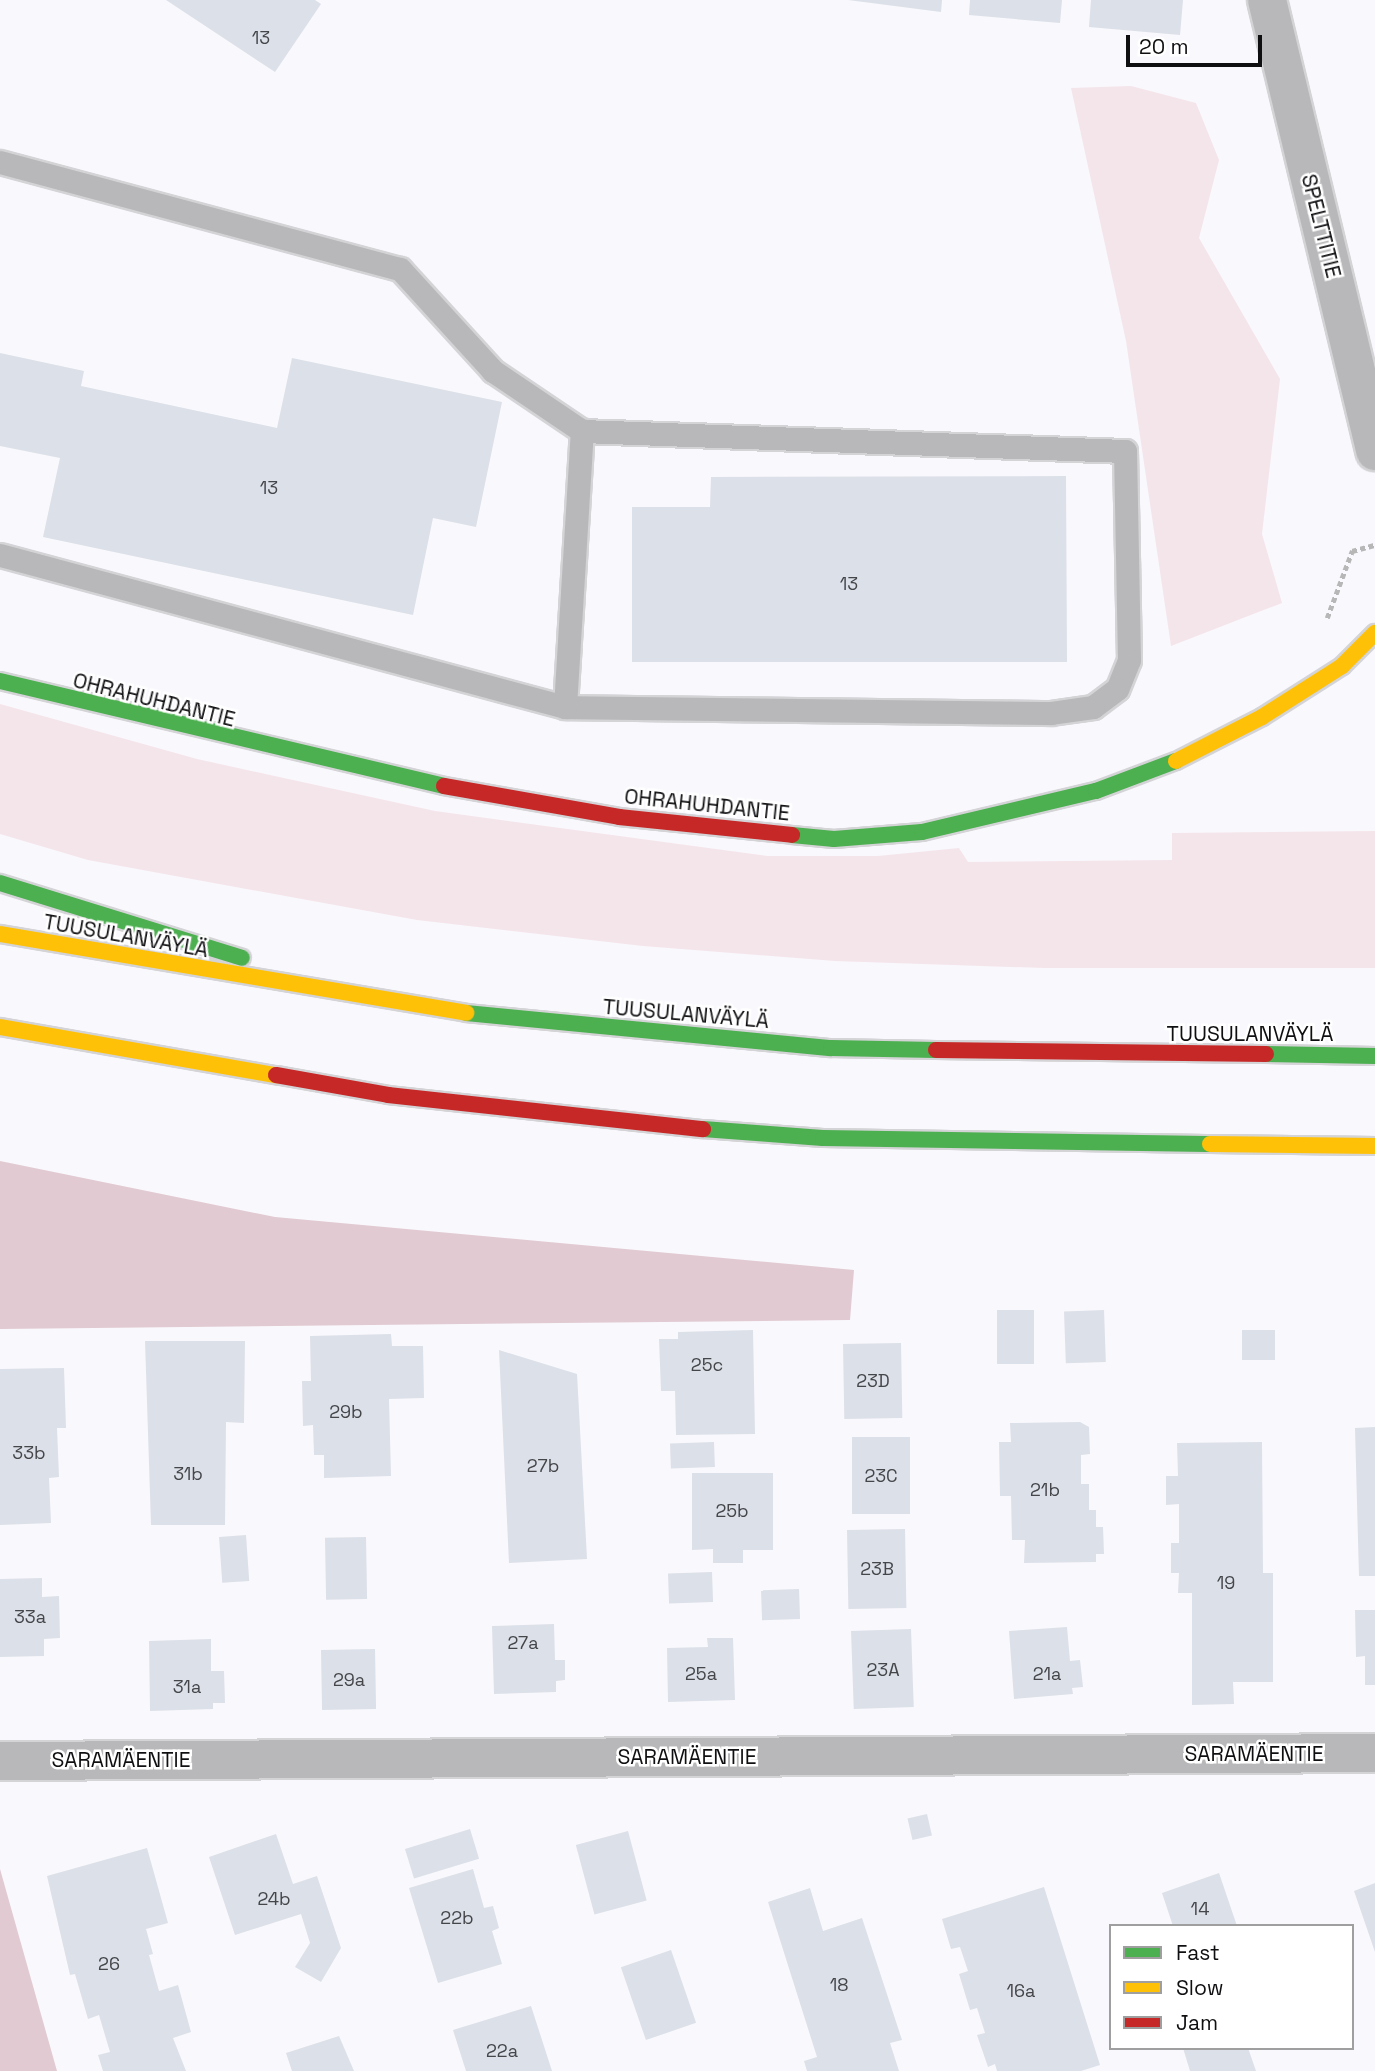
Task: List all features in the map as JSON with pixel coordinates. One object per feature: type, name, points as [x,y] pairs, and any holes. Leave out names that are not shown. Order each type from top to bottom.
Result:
[{"type":"main road","name":"OHRAHUHDANTIE","points":[[0,681],[385,776],[619,817],[834,839],[922,832],[1096,791],[1190,755],[1262,717],[1342,666],[1375,633]]},
{"type":"main road","points":[[0,883],[402,1006]]},
{"type":"main road","name":"TUUSULANVÄYLÄ","points":[[0,934],[402,1006],[831,1048],[1375,1056]]},
{"type":"main road","points":[[0,1027],[388,1096],[620,1122],[823,1138],[1375,1146]]},
{"type":"street","name":"SPELTTITIE","points":[[1267,0],[1375,451]]},
{"type":"street","name":"SARAMÄENTIE","points":[[0,1761],[1375,1753]]},
{"type":"lane","points":[[0,162],[400,269],[494,371],[582,431],[1125,451],[1129,660],[1117,689],[1093,707],[1051,713],[565,707],[0,555]]},
{"type":"lane","points":[[565,707],[582,431]]},
{"type":"path","points":[[1352,551],[1375,545]]},
{"type":"shaded area","points":[[1131,86],[1196,103],[1219,160],[1199,238],[1280,379],[1262,534],[1282,603],[1171,646],[1126,341],[1071,88]]},
{"type":"shaded area","points":[[0,704],[197,759],[435,811],[767,856],[878,856],[959,848],[968,862],[1172,860],[1172,833],[1375,831],[1375,968],[1044,968],[835,961],[643,946],[417,920],[88,860],[0,834]]},
{"type":"shaded area","points":[[0,1161],[275,1217],[854,1270],[850,1320],[0,1329]]},
{"type":"shaded area","points":[[0,1869],[57,2071],[0,2071]]},
{"type":"building","points":[[166,0],[315,0],[321,4],[275,72]]},
{"type":"building","points":[[848,0],[942,0],[941,12]]},
{"type":"building","points":[[970,0],[1062,0],[1060,23],[969,15]]},
{"type":"building","points":[[1091,0],[1183,0],[1180,35],[1089,27]]},
{"type":"building","points":[[0,353],[84,371],[81,386],[277,428],[292,358],[502,402],[476,527],[433,518],[413,615],[43,537],[60,458],[0,446]]},
{"type":"building","points":[[1066,476],[1067,662],[632,662],[632,507],[710,507],[711,477]]},
{"type":"building","points":[[997,1310],[1034,1310],[1034,1364],[997,1364]]},
{"type":"building","points":[[1104,1310],[1106,1362],[1066,1363],[1064,1311]]},
{"type":"building","points":[[753,1330],[755,1434],[676,1435],[675,1391],[661,1391],[659,1339],[678,1339],[678,1332]]},
{"type":"building","points":[[1242,1330],[1275,1330],[1275,1360],[1242,1360]]},
{"type":"building","points":[[391,1334],[392,1346],[423,1346],[424,1398],[389,1399],[391,1476],[324,1478],[324,1455],[314,1455],[313,1425],[303,1426],[302,1381],[311,1381],[310,1336]]},
{"type":"building","points":[[145,1341],[245,1341],[244,1423],[226,1422],[225,1525],[151,1525]]},
{"type":"building","points":[[901,1343],[902,1418],[844,1419],[843,1344]]},
{"type":"building","points":[[499,1350],[577,1374],[587,1559],[509,1563]]},
{"type":"building","points":[[64,1368],[66,1428],[57,1428],[59,1477],[49,1478],[51,1523],[0,1525],[0,1369]]},
{"type":"building","points":[[1080,1422],[1089,1427],[1090,1454],[1081,1455],[1081,1484],[1089,1484],[1089,1510],[1096,1510],[1096,1527],[1103,1527],[1104,1554],[1096,1554],[1096,1562],[1024,1563],[1025,1540],[1012,1540],[1011,1496],[1000,1496],[999,1442],[1011,1442],[1010,1423]]},
{"type":"building","points":[[1375,1427],[1375,1576],[1359,1576],[1355,1428]]},
{"type":"building","points":[[852,1437],[910,1437],[910,1514],[852,1514]]},
{"type":"building","points":[[714,1442],[715,1467],[671,1469],[670,1444]]},
{"type":"building","points":[[1262,1442],[1263,1573],[1273,1573],[1273,1682],[1233,1682],[1234,1704],[1192,1705],[1192,1593],[1178,1593],[1179,1573],[1171,1573],[1171,1543],[1179,1543],[1179,1504],[1166,1505],[1166,1476],[1178,1476],[1177,1443]]},
{"type":"building","points":[[692,1473],[773,1473],[773,1550],[743,1550],[743,1563],[713,1563],[713,1549],[692,1550]]},
{"type":"building","points":[[905,1529],[906,1608],[848,1609],[847,1530]]},
{"type":"building","points":[[246,1535],[249,1581],[222,1583],[219,1537]]},
{"type":"building","points":[[366,1537],[367,1599],[326,1600],[325,1538]]},
{"type":"building","points":[[712,1572],[713,1602],[669,1604],[668,1574]]},
{"type":"building","points":[[42,1578],[42,1597],[59,1596],[60,1638],[44,1639],[44,1656],[0,1657],[0,1579]]},
{"type":"building","points":[[799,1589],[800,1619],[762,1620],[761,1590]]},
{"type":"building","points":[[1355,1610],[1375,1610],[1375,1685],[1365,1685],[1365,1656],[1356,1657]]},
{"type":"building","points":[[554,1624],[555,1660],[565,1660],[565,1680],[556,1681],[556,1692],[494,1694],[492,1626]]},
{"type":"building","points":[[1067,1627],[1070,1661],[1080,1660],[1083,1687],[1072,1688],[1073,1694],[1014,1699],[1009,1631]]},
{"type":"building","points":[[911,1629],[914,1707],[854,1709],[851,1631]]},
{"type":"building","points":[[707,1638],[733,1638],[735,1700],[668,1702],[667,1648],[708,1647]]},
{"type":"building","points":[[211,1639],[211,1671],[224,1671],[225,1703],[213,1703],[213,1709],[150,1711],[149,1641]]},
{"type":"building","points":[[375,1649],[376,1709],[322,1710],[321,1650]]},
{"type":"building","points":[[927,1814],[932,1835],[912,1840],[908,1818]]},
{"type":"building","points":[[470,1829],[479,1859],[414,1879],[405,1849]]},
{"type":"building","points":[[628,1831],[647,1901],[594,1915],[576,1845]]},
{"type":"building","points":[[276,1834],[293,1884],[317,1876],[341,1948],[321,1982],[295,1967],[310,1943],[301,1914],[235,1935],[209,1857]]},
{"type":"building","points":[[147,1848],[168,1923],[146,1929],[153,1954],[149,1955],[159,1991],[178,1985],[191,2032],[173,2038],[186,2071],[103,2071],[98,2055],[110,2052],[99,2015],[88,2019],[75,1974],[70,1975],[47,1876]]},
{"type":"building","points":[[473,1869],[484,1908],[493,1906],[499,1928],[492,1931],[502,1964],[438,1983],[409,1888]]},
{"type":"building","points":[[1219,1873],[1236,1924],[1172,1924],[1162,1893]]},
{"type":"building","points":[[1375,1883],[1375,1952],[1354,1891]]},
{"type":"building","points":[[1044,1887],[1100,2065],[1081,2071],[997,2071],[995,2064],[988,2067],[977,2035],[985,2033],[977,2008],[970,2010],[959,1974],[968,1971],[960,1947],[951,1949],[942,1919]]},
{"type":"building","points":[[810,1888],[823,1931],[862,1918],[902,2040],[890,2043],[899,2071],[807,2071],[804,2061],[817,2057],[768,1902]]},
{"type":"building","points":[[671,1950],[696,2023],[646,2040],[621,1967]]},
{"type":"building","points":[[531,2006],[552,2071],[466,2071],[453,2030]]},
{"type":"building","points":[[339,2036],[354,2071],[292,2071],[286,2053]]},
{"type":"building","points":[[1184,2050],[1249,2050],[1256,2071],[1190,2071]]},
{"type":"traffic: fast","points":[[0,681],[444,786]]},
{"type":"traffic: fast","points":[[792,835],[834,839],[922,832],[1096,791],[1176,761]]},
{"type":"traffic: fast","points":[[0,883],[242,958]]},
{"type":"traffic: fast","points":[[466,1013],[831,1048],[936,1050]]},
{"type":"traffic: fast","points":[[1266,1054],[1375,1056]]},
{"type":"traffic: fast","points":[[703,1129],[823,1138],[1210,1144]]},
{"type":"traffic: slow","points":[[1176,761],[1262,717],[1342,666],[1375,633]]},
{"type":"traffic: slow","points":[[0,934],[466,1013]]},
{"type":"traffic: slow","points":[[0,1027],[276,1075]]},
{"type":"traffic: slow","points":[[1210,1144],[1375,1146]]},
{"type":"traffic: jam","points":[[444,786],[619,817],[792,835]]},
{"type":"traffic: jam","points":[[936,1050],[1266,1054]]},
{"type":"traffic: jam","points":[[276,1075],[388,1095],[703,1129]]}]
